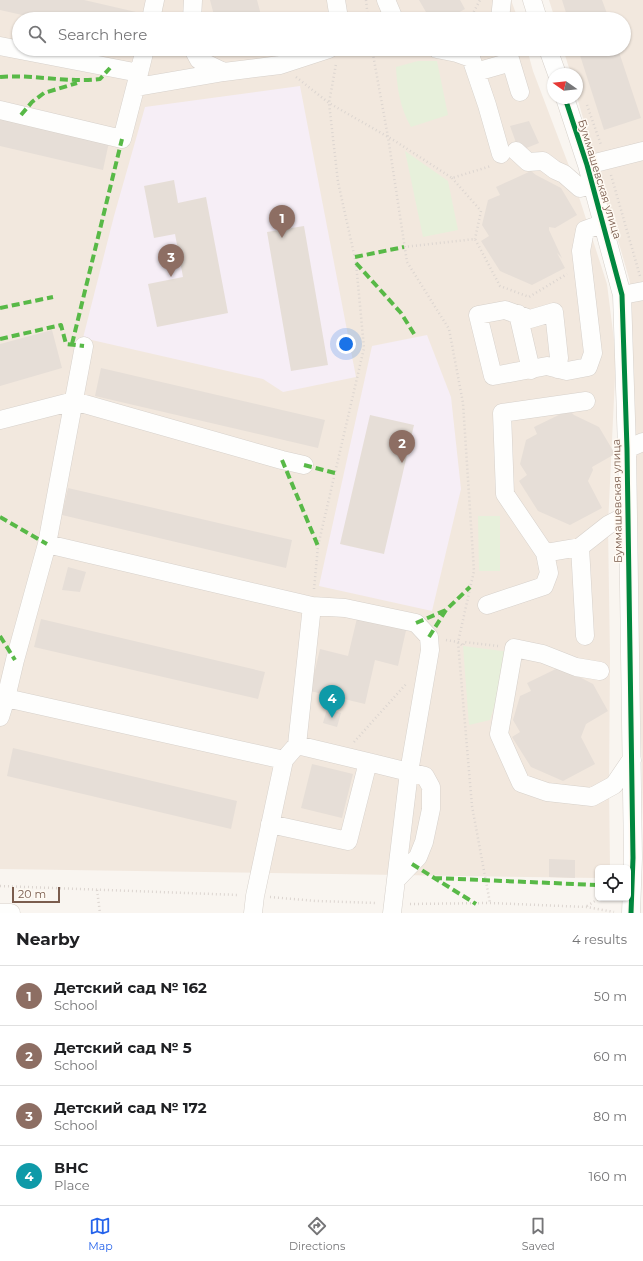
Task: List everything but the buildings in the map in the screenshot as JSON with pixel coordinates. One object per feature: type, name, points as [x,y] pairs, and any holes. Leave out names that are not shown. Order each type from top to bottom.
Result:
[{"type":"street","points":[[152,12],[155,0]]},
{"type":"street","points":[[192,12],[193,0]]},
{"type":"street","points":[[336,0],[338,12]]},
{"type":"street","points":[[386,0],[391,12]]},
{"type":"street","points":[[501,12],[502,0]]},
{"type":"street","points":[[532,0],[536,12]]},
{"type":"street","points":[[0,46],[12,49]]},
{"type":"street","points":[[41,56],[138,80],[280,65],[320,56]]},
{"type":"street","points":[[0,110],[122,139],[138,80],[143,56]]},
{"type":"street","points":[[197,56],[199,60],[224,72]]},
{"type":"street","points":[[465,56],[471,58],[504,156],[528,162],[543,161],[555,170],[564,174],[580,188],[592,185]]},
{"type":"street","points":[[476,72],[507,56]]},
{"type":"street","points":[[509,56],[520,92]]},
{"type":"street","points":[[551,56],[555,68]]},
{"type":"street","name":"Буммашевская улица","points":[[567,104],[604,223],[622,295],[627,515],[637,759],[632,913]]},
{"type":"street","points":[[587,165],[643,151]]},
{"type":"street","points":[[557,369],[559,358],[554,312],[530,319],[505,310],[478,315],[493,376],[547,366],[557,369],[567,371],[588,367],[593,353],[581,251],[585,230],[604,223]]},
{"type":"street","points":[[622,295],[642,285]]},
{"type":"street","points":[[518,314],[531,370]]},
{"type":"street","points":[[0,717],[47,544],[84,346]]},
{"type":"street","points":[[0,420],[74,401],[304,465]]},
{"type":"street","points":[[487,605],[544,586],[549,573],[545,553],[505,494],[502,413],[586,401]]},
{"type":"street","points":[[626,449],[643,442]]},
{"type":"street","points":[[545,553],[580,547],[608,525],[627,515]]},
{"type":"street","points":[[47,544],[312,606],[344,608],[416,622],[429,637],[430,650],[408,772],[393,908]]},
{"type":"street","points":[[580,547],[585,636]]},
{"type":"street","points":[[254,904],[284,760],[297,745],[312,606]]},
{"type":"street","points":[[600,671],[576,667],[542,654],[514,648],[499,734],[521,783],[547,792],[592,797],[614,786],[637,759]]},
{"type":"street","points":[[6,698],[284,760]]},
{"type":"street","points":[[297,745],[426,776],[431,787],[430,809],[424,842],[418,857],[397,879]]},
{"type":"street","points":[[270,824],[348,840],[368,762]]},
{"type":"street","points":[[0,913],[11,913]]},
{"type":"path","points":[[366,0],[367,12]]},
{"type":"path","points":[[474,12],[480,0]]},
{"type":"path","points":[[312,606],[318,546],[364,348],[356,263],[338,182],[329,103],[333,56]]},
{"type":"path","points":[[373,56],[388,137],[407,262],[449,329],[463,403],[474,571],[458,642],[472,806],[490,904]]},
{"type":"path","points":[[280,65],[329,103],[388,137],[452,178],[481,211],[475,239],[500,286],[529,297],[583,266]]},
{"type":"path","points":[[585,100],[606,160],[642,285]]},
{"type":"path","points":[[452,178],[504,156]]},
{"type":"path","points":[[404,247],[475,239]]},
{"type":"path","points":[[429,637],[458,642],[463,646],[464,642],[514,648]]},
{"type":"path","points":[[342,756],[408,680]]},
{"type":"path","points":[[0,886],[97,890],[254,904],[316,901],[393,908],[490,904],[587,907],[617,913]]},
{"type":"path","points":[[97,890],[100,913]]},
{"type":"path","points":[[587,907],[596,901]]},
{"type":"shaded area","points":[[0,0],[511,0],[515,12],[12,12],[12,56],[529,56],[533,71],[569,166],[607,284],[616,356],[608,525],[610,658],[610,865],[595,865],[595,878],[0,869]]},
{"type":"shaded area","points":[[549,0],[643,0],[643,822],[630,282],[579,104],[583,104],[583,68],[569,68],[565,56],[631,56],[631,12],[553,12]]},
{"type":"shaded area","points":[[300,86],[356,377],[283,392],[263,379],[83,338],[114,216],[145,107]]},
{"type":"shaded area","points":[[427,335],[451,397],[461,489],[432,611],[319,586],[372,346]]},
{"type":"green space","points":[[418,61],[437,61],[448,115],[411,127],[404,113],[400,98],[396,67]]},
{"type":"green space","points":[[405,151],[448,181],[458,230],[423,237]]},
{"type":"green space","points":[[478,516],[500,516],[500,571],[479,571]]},
{"type":"green space","points":[[463,646],[511,652],[490,720],[469,725]]},
{"type":"marked path","points":[[0,77],[12,76],[75,80],[100,79],[110,68]]},
{"type":"marked path","points":[[21,115],[32,102],[44,93],[77,83]]},
{"type":"marked path","points":[[72,344],[122,139]]},
{"type":"marked path","points":[[355,257],[404,247]]},
{"type":"marked path","points":[[356,263],[401,313],[416,337]]},
{"type":"marked path","points":[[0,308],[53,297]]},
{"type":"marked path","points":[[0,339],[61,325],[66,344],[84,346]]},
{"type":"marked path","points":[[282,460],[318,546]]},
{"type":"marked path","points":[[304,465],[335,473]]},
{"type":"marked path","points":[[0,517],[47,544]]},
{"type":"marked path","points":[[429,637],[446,610],[470,587]]},
{"type":"marked path","points":[[416,623],[446,610]]},
{"type":"marked path","points":[[0,636],[15,660]]},
{"type":"marked path","points":[[412,864],[476,904]]},
{"type":"marked path","points":[[434,878],[595,885]]},
{"type":"cycle path","points":[[567,104],[587,165],[622,295],[627,449],[633,858],[631,913]]},
{"type":"place","name":"Детский сад № 162","points":[[282,238]]},
{"type":"place","name":"Детский сад № 172","points":[[171,277]]},
{"type":"place","name":"Детский сад № 5","points":[[402,463]]},
{"type":"place","name":"ВНС","points":[[332,718]]}]
